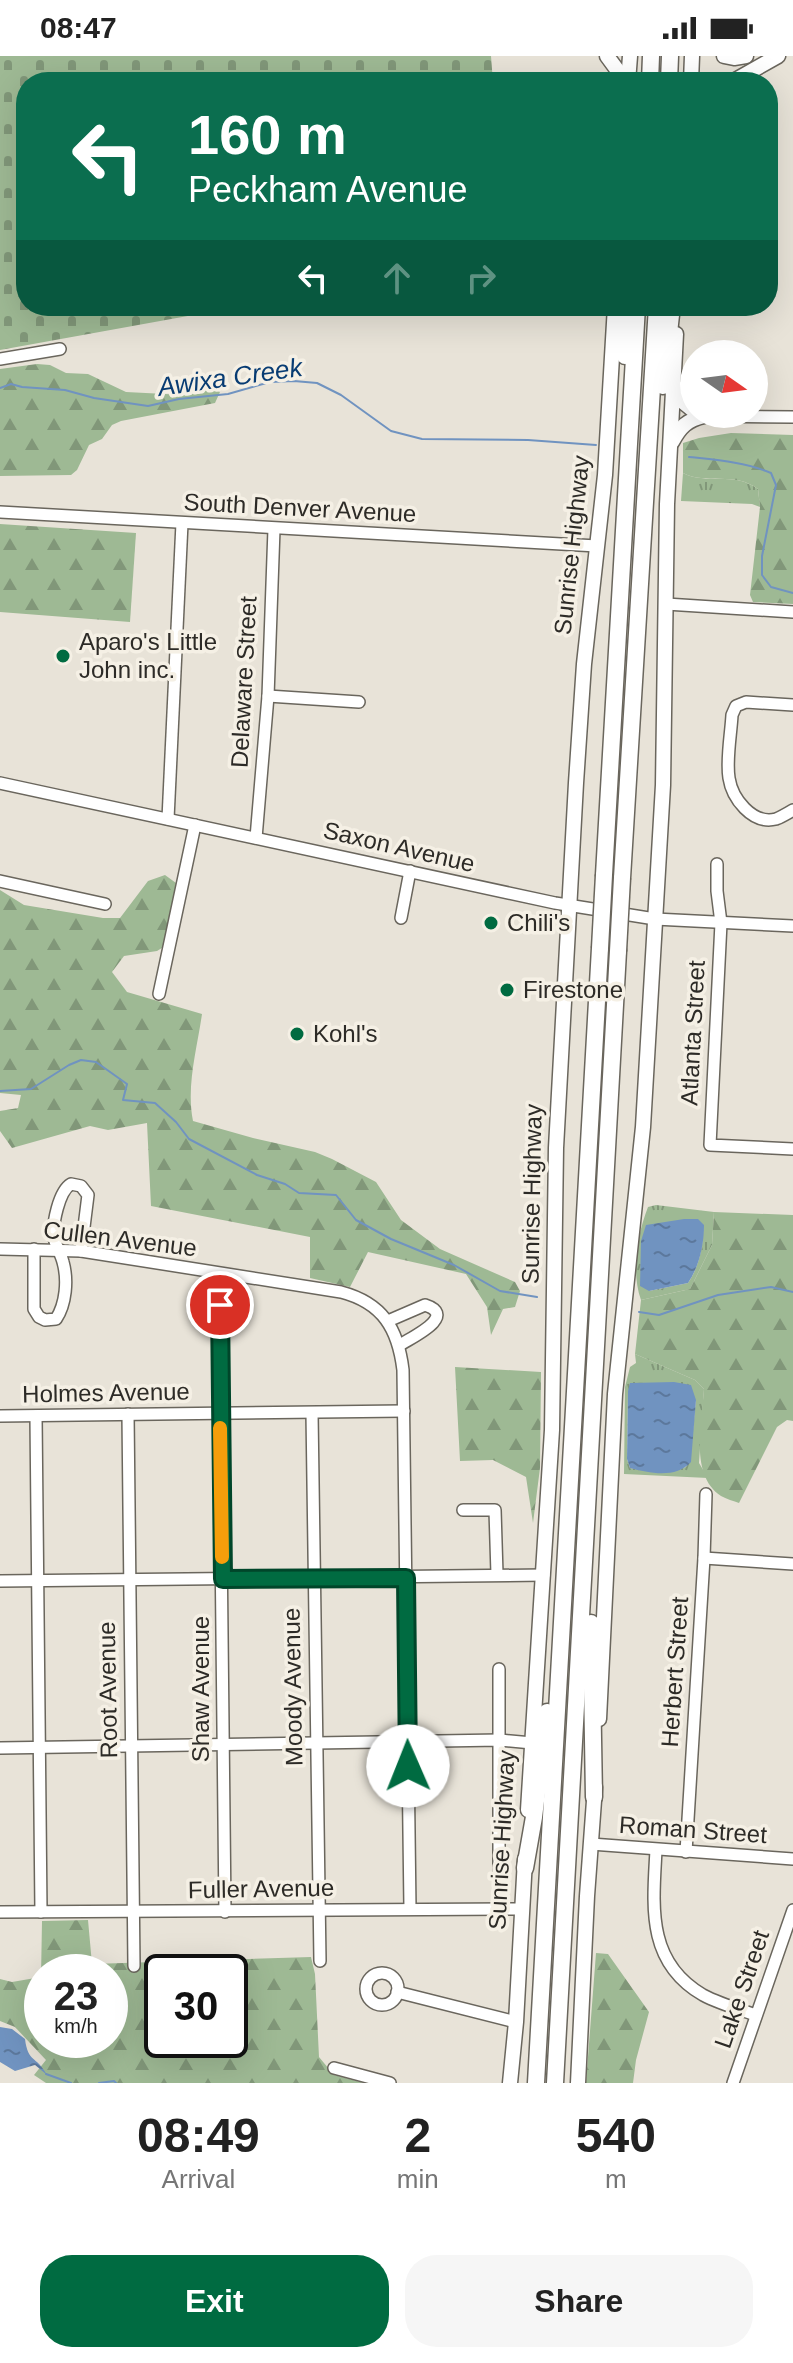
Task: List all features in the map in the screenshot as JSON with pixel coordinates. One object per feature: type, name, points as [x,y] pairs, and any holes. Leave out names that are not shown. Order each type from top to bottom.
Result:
[{"type":"highway","points":[[624,316],[624,384],[629,450]]},
{"type":"highway","name":"Sunrise Highway","points":[[536,2083],[636,316]]},
{"type":"highway","points":[[555,2083],[656,316]]},
{"type":"highway","points":[[649,454],[658,425],[674,316]]},
{"type":"highway","points":[[585,1537],[591,1606],[594,1797]]},
{"type":"highway","points":[[525,1868],[549,1699],[560,1664]]},
{"type":"main road","points":[[724,56],[746,56]]},
{"type":"main road","points":[[751,72],[778,56]]},
{"type":"main road","name":"Sunrise Highway","points":[[510,2083],[553,1400],[556,1148],[569,906],[583,675],[606,464],[614,316]]},
{"type":"main road","points":[[578,2083],[615,1394],[643,1138],[665,743],[667,504],[675,316]]},
{"type":"main road","points":[[673,381],[680,396]]},
{"type":"main road","points":[[670,446],[680,428]]},
{"type":"street","points":[[0,359],[60,349]]},
{"type":"street","points":[[768,416],[793,417]]},
{"type":"street","name":"South Denver Avenue","points":[[0,512],[597,546]]},
{"type":"street","points":[[168,819],[182,523]]},
{"type":"street","name":"Delaware Street","points":[[256,838],[268,696],[274,529]]},
{"type":"street","points":[[666,604],[793,612]]},
{"type":"street","points":[[268,696],[359,702]]},
{"type":"street","points":[[793,705],[746,702],[736,706],[732,715],[729,777],[737,800],[762,819],[775,819],[793,810]]},
{"type":"street","name":"Saxon Avenue","points":[[0,783],[569,906],[655,919],[793,926]]},
{"type":"street","points":[[159,994],[195,825]]},
{"type":"street","name":"Atlanta Street","points":[[717,864],[721,923],[710,1145],[793,1149]]},
{"type":"street","points":[[401,918],[410,871]]},
{"type":"street","points":[[0,881],[105,904]]},
{"type":"street","points":[[34,1249],[34,1309],[39,1317],[51,1321],[60,1313],[66,1274],[54,1236],[57,1211],[61,1193],[71,1184],[81,1186],[88,1195],[81,1251]]},
{"type":"street","name":"Cullen Avenue","points":[[0,1249],[81,1251],[358,1296],[388,1321],[400,1345]]},
{"type":"street","name":"Shaw Avenue","points":[[225,1275],[220,1305],[225,1912]]},
{"type":"street","points":[[388,1321],[425,1305],[435,1312],[435,1322],[430,1328],[400,1345],[404,1411],[410,1909]]},
{"type":"street","name":"Holmes Avenue","points":[[0,1416],[404,1411]]},
{"type":"street","name":"Moody Avenue","points":[[312,1413],[320,1961]]},
{"type":"street","name":"Root Avenue","points":[[128,1414],[134,1966]]},
{"type":"street","points":[[36,1416],[41,1912]]},
{"type":"street","name":"Herbert Street","points":[[686,1852],[706,1494]]},
{"type":"street","points":[[463,1510],[495,1510],[497,1574]]},
{"type":"street","points":[[704,1558],[793,1564]]},
{"type":"street","points":[[0,1581],[544,1575]]},
{"type":"street","points":[[499,1669],[499,1869]]},
{"type":"street","points":[[0,1748],[500,1740],[532,1743]]},
{"type":"street","name":"Roman Street","points":[[591,1844],[793,1859]]},
{"type":"street","points":[[656,1850],[654,1922],[666,1955],[677,1972],[697,1991],[756,2015]]},
{"type":"street","name":"Fuller Avenue","points":[[0,1912],[522,1909]]},
{"type":"street","name":"Lake Street","points":[[733,2083],[793,1910]]},
{"type":"street","points":[[397,1992],[516,2022]]},
{"type":"street","points":[[334,2068],[390,2083]]},
{"type":"green space","points":[[0,56],[491,56],[492,72],[16,72],[16,316],[188,316],[0,350]]},
{"type":"green space","points":[[50,365],[66,373],[88,374],[126,392],[185,395],[212,389],[220,392],[215,403],[112,425],[102,439],[89,445],[77,470],[71,475],[0,476],[0,369]]},
{"type":"green space","points":[[731,433],[793,435],[793,604],[753,602],[750,595],[760,507],[758,489],[730,479],[701,478],[683,473],[683,443]]},
{"type":"green space","points":[[683,473],[749,484],[758,489],[760,507],[681,501]]},
{"type":"green space","points":[[0,524],[136,533],[130,622],[0,612]]},
{"type":"green space","points":[[165,875],[176,883],[165,946],[157,951],[124,956],[112,972],[127,992],[202,1014],[191,1081],[193,1121],[315,1152],[376,1182],[401,1220],[440,1249],[515,1282],[520,1291],[515,1307],[503,1309],[491,1335],[487,1307],[466,1274],[368,1252],[350,1287],[310,1278],[310,1237],[151,1206],[147,1123],[108,1130],[90,1126],[12,1148],[0,1131],[0,1111],[18,1108],[21,1095],[0,1093],[0,890],[24,905],[120,918],[148,881]]},
{"type":"green space","points":[[656,1205],[714,1212],[712,1245],[690,1289],[641,1300],[636,1278],[637,1254],[648,1207]],"holes":[[[703,1225],[702,1248],[688,1283],[649,1291]]]},
{"type":"green space","points":[[714,1212],[793,1215],[793,1421],[787,1420],[777,1427],[739,1503],[721,1496],[711,1487],[701,1462],[704,1389],[695,1380],[635,1354],[641,1300],[690,1289],[712,1245]]},
{"type":"green space","points":[[635,1354],[695,1380],[704,1389],[699,1463],[708,1478],[624,1474],[625,1387],[630,1367],[636,1363]],"holes":[[[628,1391],[696,1400],[690,1459],[686,1467],[664,1473],[630,1468],[627,1459]]]},
{"type":"green space","points":[[455,1367],[541,1372],[540,1468],[533,1523],[526,1477],[493,1460],[460,1461]]},
{"type":"green space","points":[[88,1920],[91,1954],[41,1954],[42,1921]]},
{"type":"green space","points":[[596,1953],[608,1954],[649,2012],[633,2083],[586,2083]]},
{"type":"green space","points":[[311,1957],[315,1974],[319,2057],[334,2075],[364,2083],[46,2083],[34,2075],[46,2060],[44,2058],[128,2058],[128,1963],[144,1962],[144,2058],[248,2058],[248,1959]]},
{"type":"green space","points":[[0,1979],[12,1982],[24,1980],[24,2037],[15,2027],[0,2021]]},
{"type":"water","points":[[698,1219],[704,1225],[700,1256],[688,1283],[649,1291],[640,1286],[641,1241],[646,1225]]},
{"type":"water","points":[[674,1382],[691,1385],[696,1400],[691,1462],[670,1473],[630,1468],[627,1459],[630,1383]]},
{"type":"water","points":[[0,2027],[12,2029],[24,2038],[24,2058],[32,2058],[47,2075],[35,2065],[15,2071],[0,2062]]},
{"type":"waterway","name":"Awixa Creek","points":[[0,388],[11,384],[65,390],[148,406],[228,394],[270,382],[317,383],[341,395],[391,431],[422,439],[528,440],[596,445]]},
{"type":"waterway","name":"Awixa Creek","points":[[689,457],[741,464],[771,473],[776,485],[762,556],[762,575],[771,587],[793,593]]},
{"type":"waterway","points":[[0,1091],[31,1089],[81,1060],[96,1062],[127,1084],[123,1100],[155,1103],[189,1139],[299,1193],[336,1195],[356,1220],[391,1239],[454,1265],[500,1291],[537,1297]]},
{"type":"waterway","points":[[639,1312],[659,1315],[718,1295],[771,1287],[793,1292]]},
{"type":"waterway","points":[[46,2074],[71,2083]]},
{"type":"waterway","points":[[99,2083],[116,2083]]},
{"type":"slow traffic","points":[[220,1428],[222,1557]]},
{"type":"place","name":"Aparo's Little John inc.","points":[[63,656]]},
{"type":"place","name":"Chili's","points":[[491,923]]},
{"type":"place","name":"Firestone","points":[[507,990]]},
{"type":"place","name":"Kohl's","points":[[297,1034]]},
{"type":"route","points":[[220,1305],[223,1579],[406,1578],[408,1766]]}]
